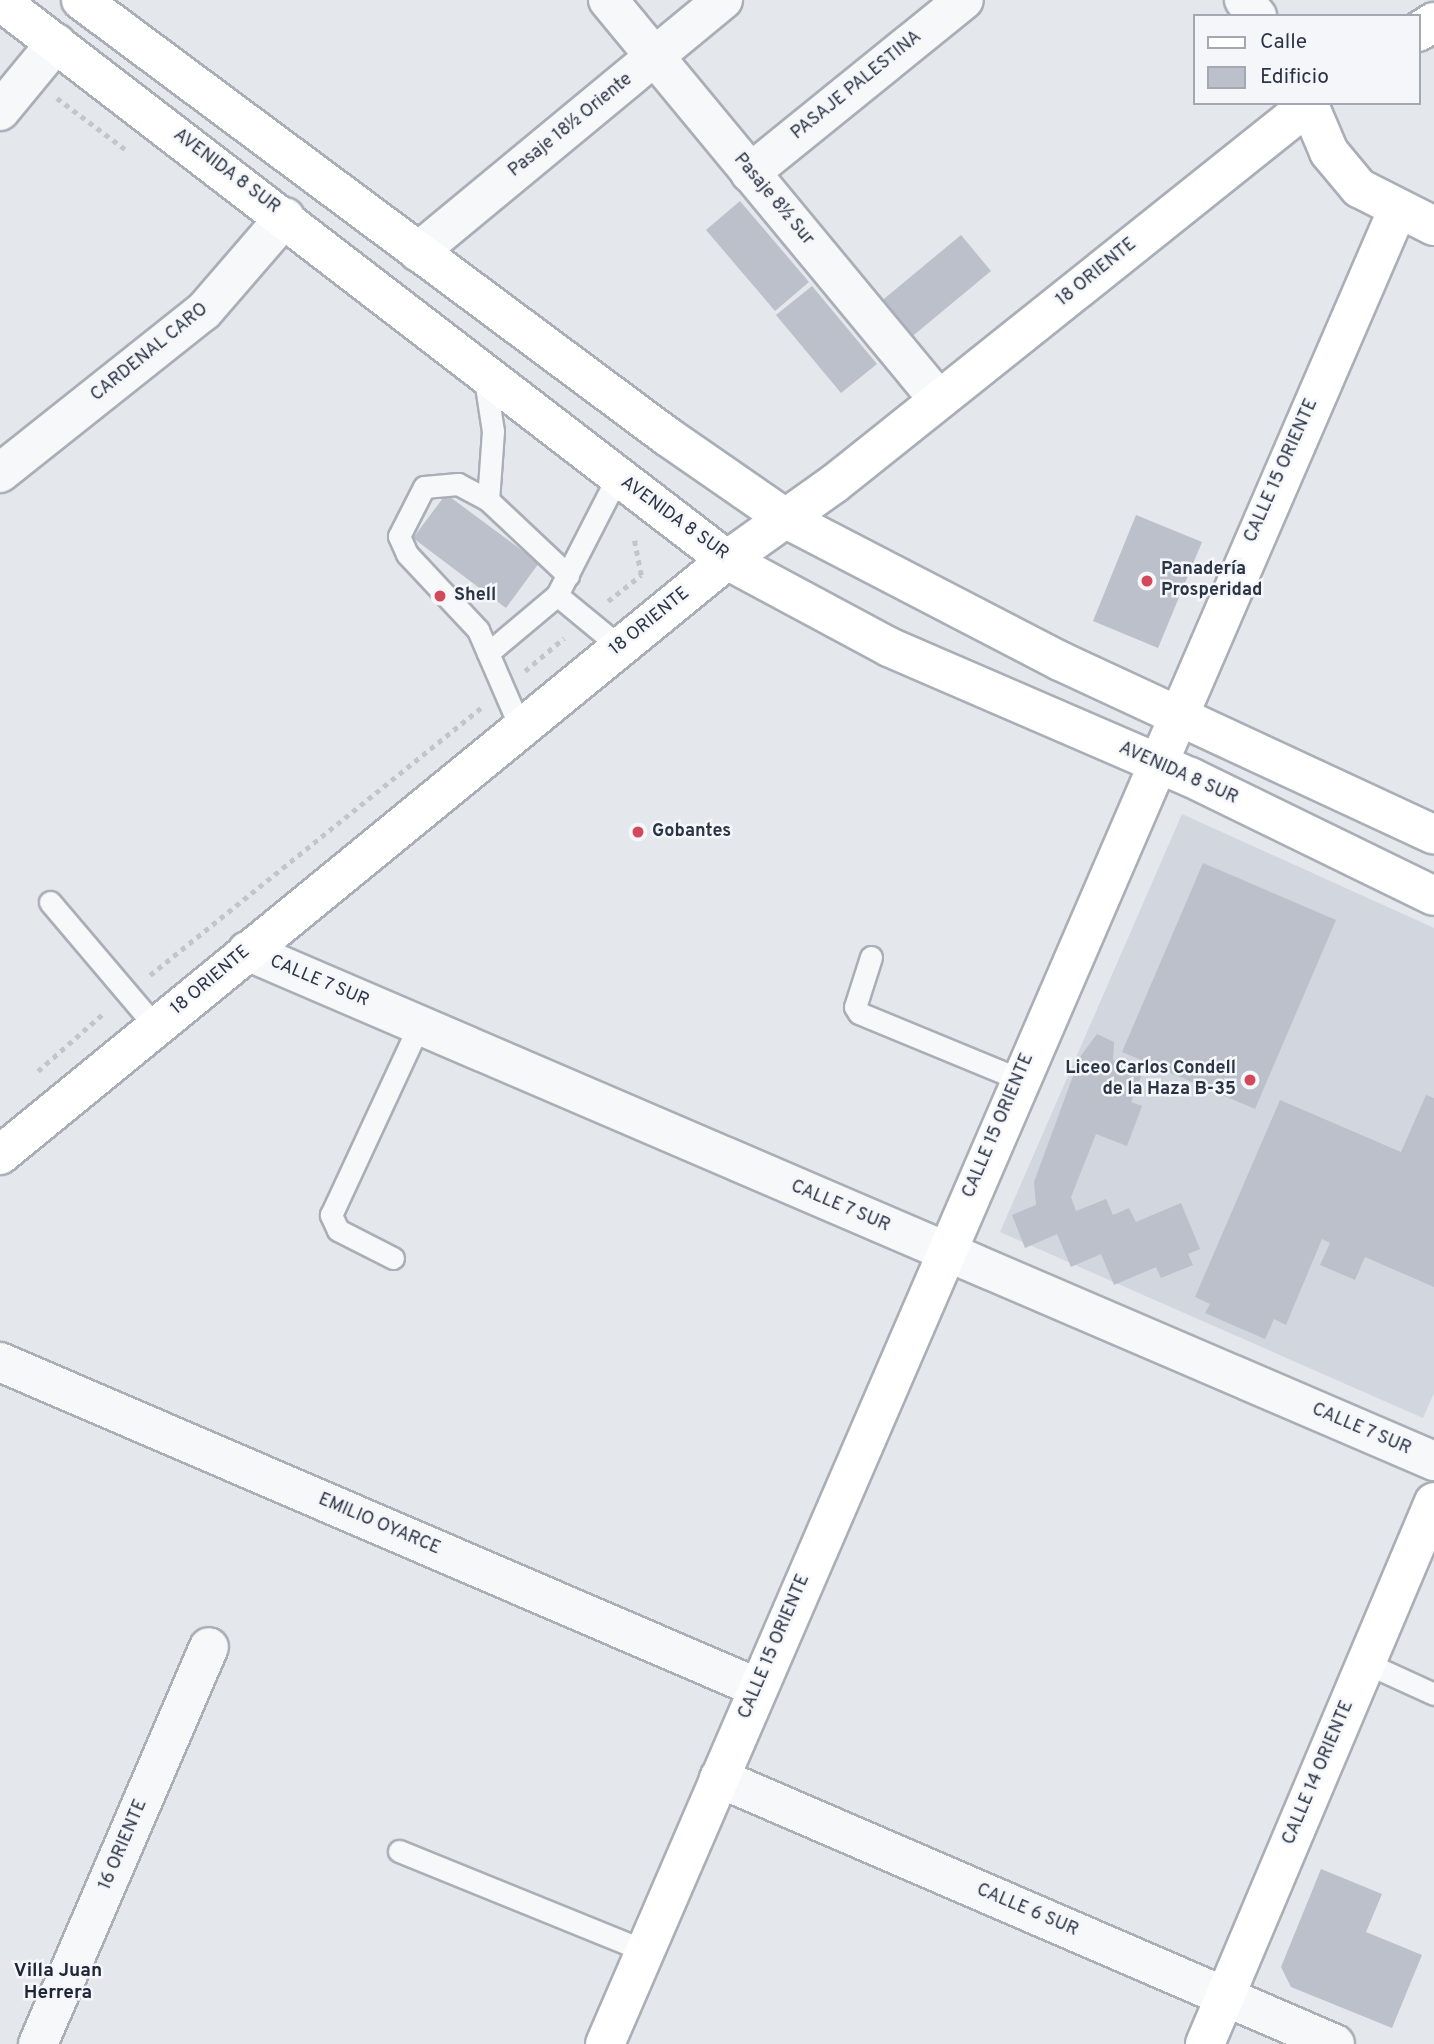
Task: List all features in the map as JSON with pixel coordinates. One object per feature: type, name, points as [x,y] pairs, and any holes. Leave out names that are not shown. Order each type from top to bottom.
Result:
[{"type":"main road","points":[[81,0],[418,252],[788,520],[899,582],[1175,715],[1434,835]]},
{"type":"main road","name":"AVENIDA 8 SUR","points":[[0,1],[484,370],[608,494],[889,647],[1156,763],[1434,896]]},
{"type":"main road","name":"18 ORIENTE","points":[[0,1155],[727,560],[788,520],[1308,105]]},
{"type":"main road","points":[[1309,105],[1342,172],[1397,211],[1434,226]]},
{"type":"main road","name":"CALLE 15 ORIENTE","points":[[605,2044],[1175,715],[1397,211]]},
{"type":"main road","name":"CALLE 14 ORIENTE","points":[[1205,2044],[1434,1502]]},
{"type":"street","name":"Pasaje 8½ Sur","points":[[608,0],[938,399]]},
{"type":"street","name":"Pasaje 18½ Oriente","points":[[418,252],[723,0]]},
{"type":"street","name":"PASAJE PALESTINA","points":[[750,173],[964,0]]},
{"type":"street","points":[[1244,0],[1255,14]]},
{"type":"street","points":[[0,111],[56,43]]},
{"type":"street","name":"CARDENAL CARO","points":[[0,473],[204,311],[285,217]]},
{"type":"street","name":"CALLE 7 SUR","points":[[247,951],[1434,1461]]},
{"type":"street","name":"EMILIO OYARCE","points":[[0,1362],[758,1688]]},
{"type":"street","name":"16 ORIENTE","points":[[38,2044],[209,1647]]},
{"type":"street","name":"CALLE 6 SUR","points":[[719,1778],[1335,2044]]},
{"type":"lane","points":[[484,370],[493,431],[488,499]]},
{"type":"lane","points":[[520,727],[478,631],[407,554],[399,536],[424,487],[458,484],[488,499],[568,575]]},
{"type":"lane","points":[[488,653],[557,595],[608,494]]},
{"type":"lane","points":[[557,595],[620,647]]},
{"type":"lane","points":[[50,902],[123,996],[156,1027]]},
{"type":"lane","points":[[871,957],[855,1007],[859,1013],[1020,1079]]},
{"type":"lane","points":[[393,1258],[338,1230],[331,1215],[419,1025]]},
{"type":"lane","points":[[1366,1663],[1434,1694]]},
{"type":"lane","points":[[399,1851],[645,1951]]},
{"type":"path","points":[[28,76],[138,158]]},
{"type":"path","points":[[31,1077],[123,996],[641,575],[638,543],[608,494]]},
{"type":"shaded area","name":"Liceo Carlos Condell de la Haza B-35","points":[[1182,814],[1434,928],[1434,1393],[1423,1418],[1000,1232]]},
{"type":"building","points":[[740,201],[809,282],[775,311],[706,230]]},
{"type":"building","points":[[961,235],[991,271],[909,339],[879,303]]},
{"type":"building","points":[[812,286],[877,364],[841,393],[776,315]]},
{"type":"building","points":[[446,494],[539,563],[506,608],[413,538]]},
{"type":"building","name":"Panadería Prosperidad","points":[[1136,515],[1202,542],[1158,648],[1093,621]]},
{"type":"building","points":[[1203,863],[1336,920],[1255,1109],[1122,1052]]},
{"type":"building","points":[[1097,1034],[1114,1042],[1113,1060],[1143,1072],[1131,1102],[1142,1106],[1127,1146],[1096,1134],[1071,1197],[1076,1211],[1106,1199],[1113,1215],[1129,1208],[1136,1222],[1181,1203],[1200,1249],[1188,1254],[1193,1265],[1161,1278],[1156,1267],[1114,1285],[1101,1254],[1071,1267],[1057,1234],[1025,1248],[1012,1215],[1036,1205],[1034,1182],[1080,1057]]},
{"type":"building","points":[[1426,1095],[1434,1098],[1434,1287],[1365,1257],[1355,1280],[1320,1265],[1330,1243],[1322,1239],[1286,1325],[1274,1319],[1265,1339],[1205,1313],[1210,1304],[1195,1297],[1280,1100],[1401,1152]]},
{"type":"building","points":[[1321,1869],[1382,1894],[1366,1932],[1422,1955],[1392,2028],[1291,1987],[1281,1967]]},
{"type":"place","name":"Panadería Prosperidad","points":[[1147,581]]},
{"type":"place","name":"Shell","points":[[440,596]]},
{"type":"place","name":"Gobantes","points":[[638,832]]},
{"type":"place","name":"Liceo Carlos Condell de la Haza B-35","points":[[1250,1080]]},
{"type":"district","name":"Villa Juan Herrera","points":[[58,1983]]}]
